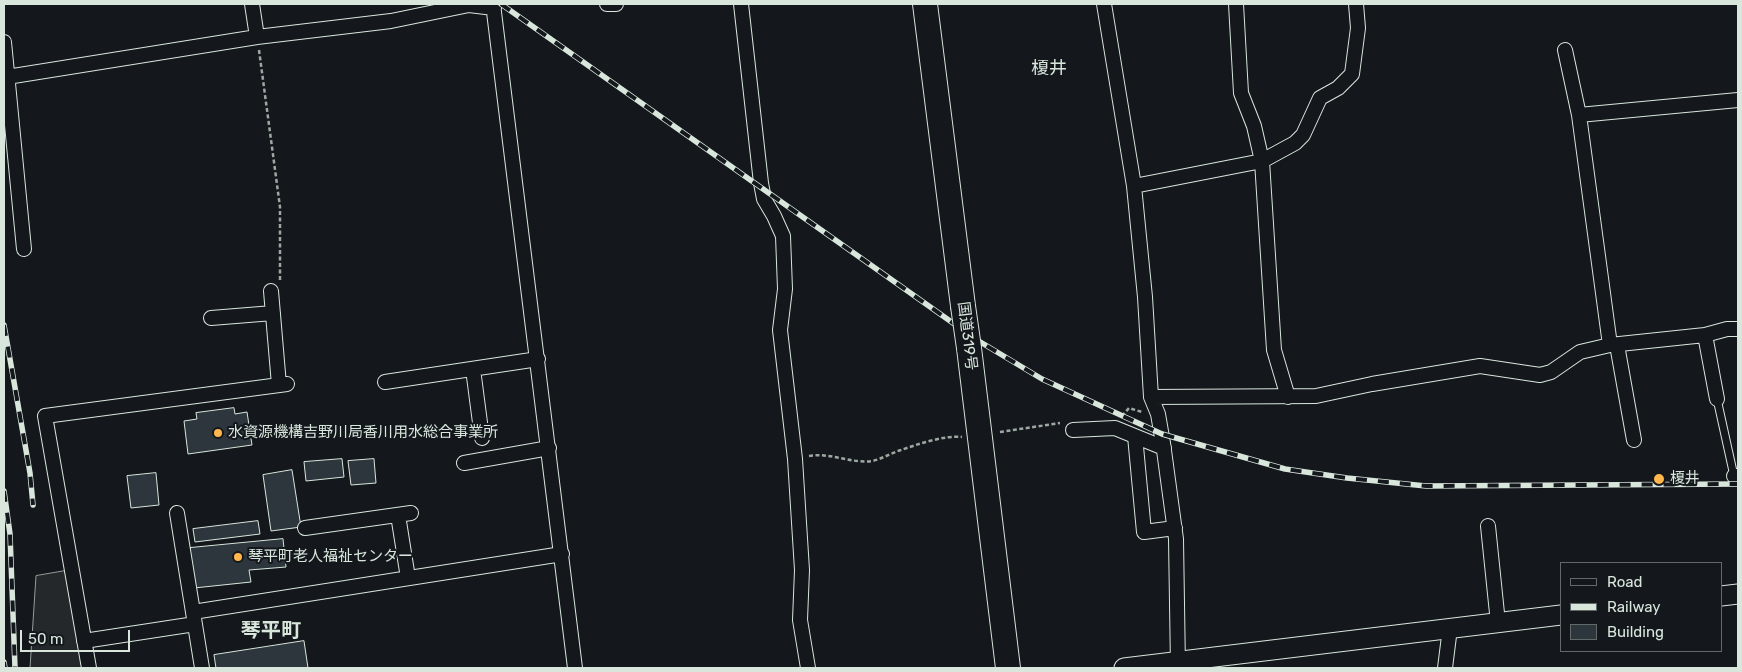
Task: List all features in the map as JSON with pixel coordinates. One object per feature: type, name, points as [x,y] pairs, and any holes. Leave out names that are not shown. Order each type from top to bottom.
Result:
[{"type":"highway","name":"国道319号","points":[[926,4],[1008,668]]},
{"type":"street","points":[[252,4],[257,37]]},
{"type":"street","points":[[607,4],[616,4]]},
{"type":"street","points":[[741,4],[761,183],[764,199],[783,236],[785,289],[780,330],[796,459],[802,570],[800,620],[808,668]]},
{"type":"street","points":[[1104,4],[1134,186],[1145,297],[1151,397],[1158,414],[1164,448],[1174,528],[1178,665]]},
{"type":"street","points":[[1236,4],[1241,93],[1254,126],[1262,161],[1274,350],[1288,397]]},
{"type":"street","points":[[1134,186],[1262,161],[1295,143],[1303,135],[1320,98],[1338,88],[1352,74],[1358,28],[1356,4]]},
{"type":"street","points":[[7,77],[257,37],[391,21],[469,5],[493,6],[575,668]]},
{"type":"street","points":[[4,42],[24,249]]},
{"type":"street","points":[[1565,50],[1579,115],[1613,345],[1634,440]]},
{"type":"street","points":[[1579,115],[1738,100]]},
{"type":"street","points":[[89,668],[45,416],[283,384],[273,313],[276,286]]},
{"type":"street","points":[[211,318],[273,313]]},
{"type":"street","points":[[1151,397],[1316,396],[1372,384],[1480,366],[1540,375],[1551,372],[1580,352],[1613,345],[1705,335],[1727,329],[1738,329]]},
{"type":"street","points":[[1705,335],[1717,399]]},
{"type":"street","points":[[385,382],[538,359]]},
{"type":"street","points":[[473,369],[482,438]]},
{"type":"street","points":[[1073,430],[1115,428],[1164,448]]},
{"type":"street","points":[[1135,436],[1144,532],[1174,528]]},
{"type":"street","points":[[464,463],[549,448]]},
{"type":"street","points":[[177,513],[202,668]]},
{"type":"street","points":[[305,528],[404,514],[408,578]]},
{"type":"street","points":[[1488,526],[1498,622]]},
{"type":"street","points":[[84,641],[194,618],[408,578],[562,554]]},
{"type":"street","points":[[1722,596],[1738,594]]},
{"type":"street","points":[[1124,668],[1178,665],[1560,615]]},
{"type":"street","points":[[1445,668],[1450,628]]},
{"type":"lane","points":[[1717,399],[1736,476]]},
{"type":"path","points":[[257,37],[280,208],[276,286]]},
{"type":"path","points":[[796,459],[820,455],[871,461],[883,458],[899,450],[942,439],[963,437]]},
{"type":"shaded area","points":[[65,571],[82,668],[30,668],[36,576]]},
{"type":"building","name":"水資源機構吉野川局香川用水総合事業所","points":[[234,408],[235,414],[247,412],[252,445],[188,454],[184,421],[197,419],[196,413]]},
{"type":"building","points":[[342,459],[344,477],[306,481],[304,462]]},
{"type":"building","points":[[374,459],[376,483],[351,485],[348,461]]},
{"type":"building","points":[[292,470],[301,527],[271,531],[263,475]]},
{"type":"building","points":[[156,473],[159,505],[131,508],[127,476]]},
{"type":"building","points":[[258,521],[260,534],[195,542],[193,529]]},
{"type":"building","name":"琴平町老人福祉センター","points":[[283,539],[286,567],[249,570],[251,582],[194,588],[190,548]]},
{"type":"building","points":[[304,641],[308,668],[216,668],[214,655]]},
{"type":"railway","points":[[501,4],[977,340],[1042,379],[1162,434],[1285,469],[1347,478],[1426,486],[1738,484]]},
{"type":"railway","points":[[4,325],[30,473],[33,505]]},
{"type":"railway","points":[[4,491],[10,534],[15,668]]},
{"type":"railway","points":[[4,662],[5,668]]},
{"type":"place","name":"水資源機構吉野川局香川用水総合事業所","points":[[218,433]]},
{"type":"place","name":"榎井","points":[[1659,479]]},
{"type":"place","name":"琴平町老人福祉センター","points":[[238,557]]},
{"type":"district","name":"榎井","points":[[1049,69]]},
{"type":"district","name":"琴平町","points":[[271,631]]}]
